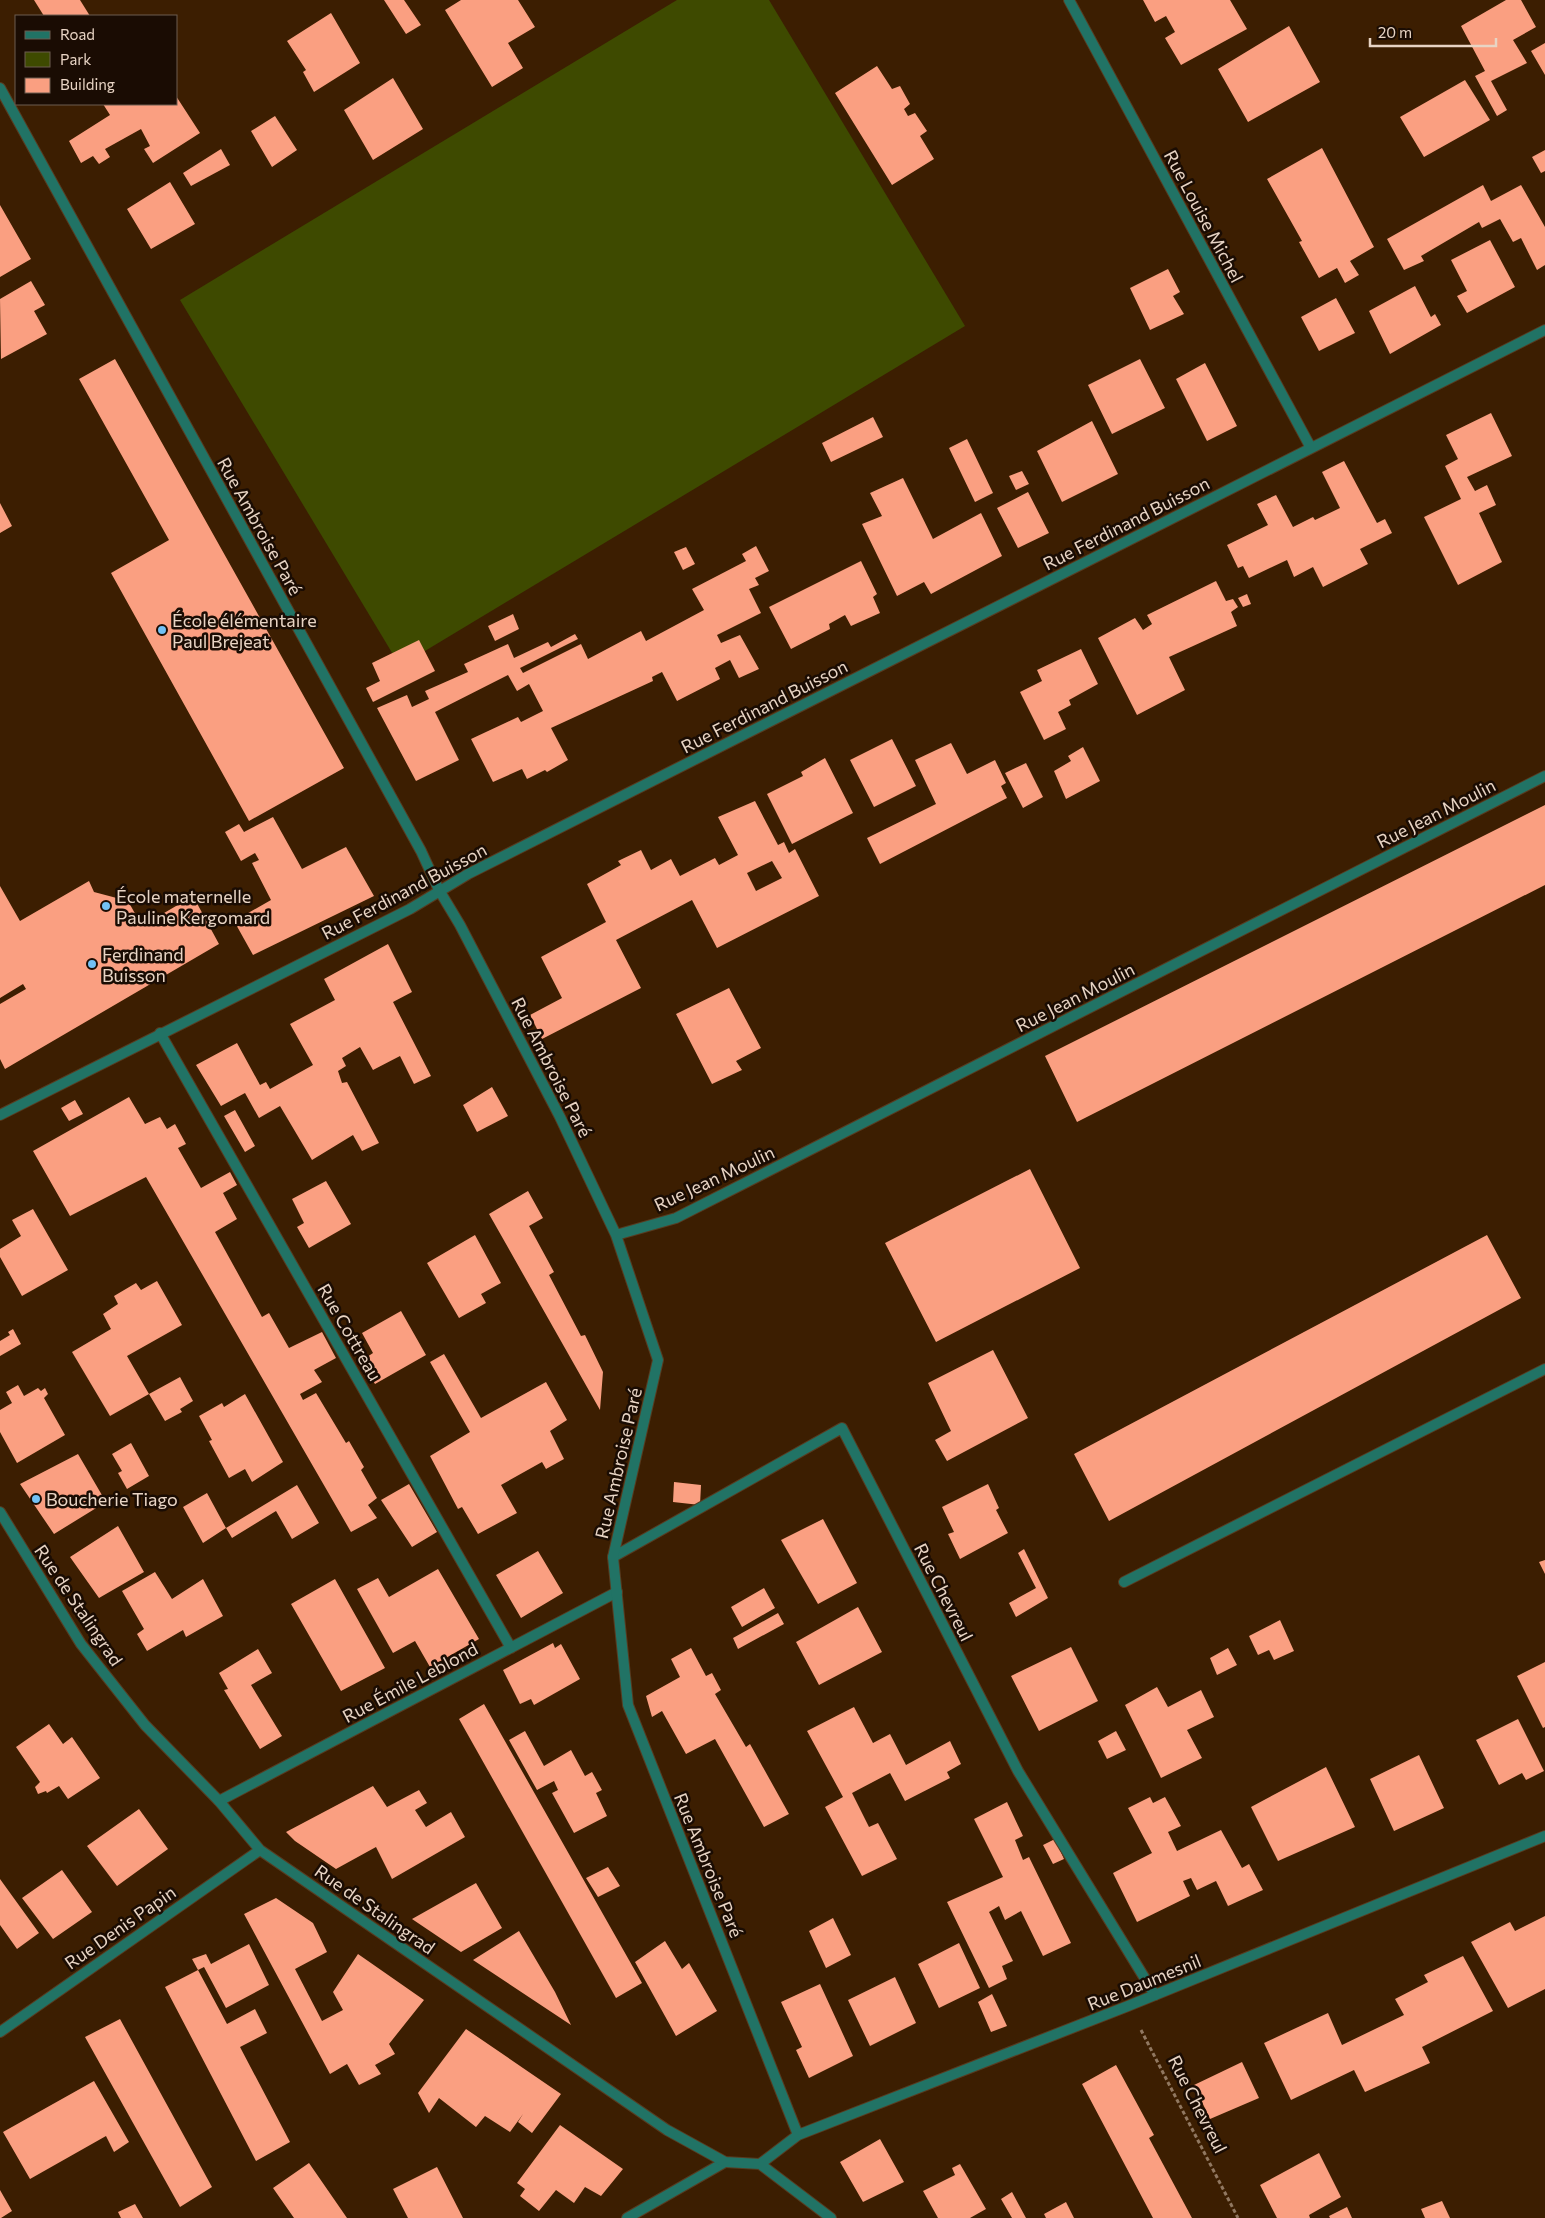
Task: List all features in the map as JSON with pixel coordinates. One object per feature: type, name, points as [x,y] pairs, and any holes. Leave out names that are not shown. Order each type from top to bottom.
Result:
[{"type":"street","name":"Rue Louise Michel","points":[[1069,0],[1311,448]]},
{"type":"street","name":"Rue Ambroise Paré","points":[[0,88],[416,843],[439,890],[460,924],[560,1117],[616,1235],[658,1360],[613,1557],[628,1706],[798,2135]]},
{"type":"street","name":"Rue Ferdinand Buisson","points":[[0,1114],[410,908],[486,865],[1545,330]]},
{"type":"street","name":"Rue Jean Moulin","points":[[616,1235],[676,1218],[1545,776]]},
{"type":"street","name":"Rue Cottreau","points":[[160,1033],[511,1648]]},
{"type":"street","points":[[1124,1582],[1545,1369]]},
{"type":"street","name":"Rue Chevreul","points":[[613,1557],[842,1428],[1018,1771],[1155,1995]]},
{"type":"street","name":"Rue de Stalingrad","points":[[0,1512],[81,1644],[145,1725],[219,1801],[260,1850],[667,2130],[725,2162],[760,2164]]},
{"type":"street","name":"Rue Émile Leblond","points":[[219,1801],[617,1592]]},
{"type":"street","name":"Rue Daumesnil","points":[[760,2164],[798,2135],[1128,2006],[1545,1836]]},
{"type":"street","name":"Rue Denis Papin","points":[[0,2032],[260,1850]]},
{"type":"street","points":[[627,2218],[725,2162]]},
{"type":"street","points":[[760,2164],[831,2218]]},
{"type":"path","name":"Rue Chevreul","points":[[1128,2006],[1238,2218]]},
{"type":"green space","points":[[677,0],[769,0],[965,326],[400,666],[180,300]]},
{"type":"building","points":[[34,0],[80,0],[89,15],[43,15]]},
{"type":"building","points":[[384,0],[404,0],[421,25],[406,34]]},
{"type":"building","points":[[461,0],[518,0],[535,27],[508,43],[523,68],[492,87],[445,10]]},
{"type":"building","points":[[1143,0],[1230,0],[1247,29],[1181,65],[1165,38],[1175,32],[1166,16],[1155,22]]},
{"type":"building","points":[[1506,0],[1521,0],[1536,27],[1513,40],[1527,63],[1491,81],[1507,110],[1497,116],[1475,76],[1485,71],[1461,26]]},
{"type":"building","points":[[331,13],[360,63],[314,92],[303,72],[306,70],[287,41]]},
{"type":"building","points":[[1289,26],[1320,82],[1248,122],[1218,69]]},
{"type":"building","points":[[1545,43],[1545,75],[1531,51]]},
{"type":"building","points":[[877,66],[892,89],[900,86],[910,104],[904,109],[908,116],[915,113],[927,131],[920,136],[934,159],[892,185],[835,93]]},
{"type":"building","points":[[393,78],[423,129],[373,160],[344,110]]},
{"type":"building","points":[[1465,80],[1490,120],[1424,157],[1400,117]]},
{"type":"building","points":[[178,99],[200,133],[153,163],[144,149],[150,146],[141,129],[105,149],[110,157],[99,164],[93,156],[81,163],[69,141],[110,115],[104,105],[178,105]]},
{"type":"building","points":[[275,116],[297,150],[272,167],[251,131]]},
{"type":"building","points":[[1322,148],[1374,247],[1350,261],[1359,275],[1345,283],[1337,268],[1319,278],[1299,242],[1302,241],[1267,179]]},
{"type":"building","points":[[221,149],[230,165],[191,186],[183,173]]},
{"type":"building","points":[[1545,150],[1545,171],[1541,173],[1532,157]]},
{"type":"building","points":[[170,182],[195,224],[151,249],[127,209]]},
{"type":"building","points":[[1483,185],[1491,201],[1521,185],[1545,227],[1545,265],[1537,270],[1521,238],[1513,242],[1500,219],[1482,228],[1479,222],[1421,256],[1424,261],[1404,270],[1387,239]]},
{"type":"building","points":[[0,205],[31,259],[0,277]]},
{"type":"building","points":[[1490,240],[1515,287],[1467,313],[1457,296],[1467,291],[1451,260]]},
{"type":"building","points":[[1168,269],[1180,292],[1173,296],[1184,314],[1150,330],[1130,288]]},
{"type":"building","points":[[31,281],[45,305],[34,311],[47,334],[1,359],[0,299]]},
{"type":"building","points":[[1415,286],[1431,317],[1435,314],[1441,325],[1390,354],[1369,311]]},
{"type":"building","points":[[1336,298],[1355,333],[1319,351],[1301,317]]},
{"type":"building","points":[[115,359],[344,768],[249,821],[111,573],[169,540],[79,379]]},
{"type":"building","points":[[1140,359],[1165,408],[1112,434],[1088,385]]},
{"type":"building","points":[[1205,363],[1237,426],[1207,441],[1176,379]]},
{"type":"building","points":[[1491,413],[1512,456],[1467,477],[1475,491],[1487,485],[1496,505],[1479,513],[1502,562],[1458,585],[1424,517],[1461,499],[1445,466],[1458,459],[1446,435]]},
{"type":"building","points":[[873,417],[883,437],[831,462],[822,443]]},
{"type":"building","points":[[1092,421],[1118,474],[1062,502],[1037,451]]},
{"type":"building","points":[[967,439],[993,493],[975,502],[949,448]]},
{"type":"building","points":[[1344,461],[1377,523],[1385,519],[1392,533],[1360,549],[1368,564],[1323,587],[1313,567],[1294,577],[1287,560],[1249,578],[1243,566],[1238,568],[1227,545],[1268,525],[1257,504],[1276,495],[1293,527],[1313,517],[1315,520],[1340,508],[1322,472]]},
{"type":"building","points":[[1022,471],[1029,484],[1016,490],[1009,476]]},
{"type":"building","points":[[903,478],[933,539],[981,513],[1002,556],[931,594],[924,582],[897,596],[862,524],[882,516],[870,493]]},
{"type":"building","points":[[1028,492],[1049,533],[1018,548],[997,508]]},
{"type":"building","points":[[0,503],[12,526],[0,533]]},
{"type":"building","points":[[756,546],[769,571],[755,578],[759,585],[749,589],[761,613],[717,635],[721,643],[740,635],[759,669],[739,678],[730,660],[715,668],[720,679],[677,701],[662,672],[652,677],[653,681],[551,728],[568,760],[547,772],[545,770],[527,779],[522,769],[493,782],[471,739],[518,717],[521,722],[543,711],[529,684],[517,691],[508,675],[435,712],[459,760],[416,781],[377,708],[407,695],[412,707],[429,699],[425,691],[468,672],[464,664],[508,644],[514,658],[548,642],[551,647],[575,634],[578,639],[520,668],[523,673],[581,644],[588,659],[641,631],[646,641],[704,610],[692,589],[746,561],[742,554]]},
{"type":"building","points":[[686,547],[695,564],[683,570],[674,552]]},
{"type":"building","points":[[861,561],[877,594],[873,597],[880,613],[851,626],[845,615],[829,624],[830,629],[791,649],[769,607]]},
{"type":"building","points":[[1216,581],[1226,601],[1233,599],[1238,607],[1231,612],[1237,626],[1169,657],[1185,690],[1137,715],[1098,638],[1135,618],[1143,630],[1152,624],[1147,615]]},
{"type":"building","points":[[1247,594],[1251,604],[1243,607],[1238,598]]},
{"type":"building","points":[[513,614],[519,629],[495,641],[488,626]]},
{"type":"building","points":[[419,640],[435,671],[373,702],[366,688],[380,681],[372,663]]},
{"type":"building","points":[[1081,649],[1098,684],[1069,700],[1071,705],[1058,712],[1066,729],[1044,740],[1020,692],[1042,681],[1037,670]]},
{"type":"building","points":[[892,739],[916,786],[874,807],[850,760]]},
{"type":"building","points":[[951,743],[967,774],[995,760],[1006,783],[1001,786],[1007,798],[880,864],[867,838],[936,804],[915,760]]},
{"type":"building","points":[[1083,747],[1100,781],[1066,799],[1054,771],[1071,761],[1068,756]]},
{"type":"building","points":[[825,758],[853,813],[792,844],[767,794],[803,776],[801,772]]},
{"type":"building","points":[[1026,763],[1043,797],[1023,808],[1005,773]]},
{"type":"building","points":[[755,801],[778,845],[784,842],[789,853],[795,849],[819,896],[717,948],[692,900],[616,940],[641,988],[542,1039],[530,1015],[562,998],[541,957],[606,922],[587,884],[621,865],[618,861],[641,850],[651,870],[671,859],[680,876],[715,858],[719,865],[738,855],[718,817]],"holes":[[[772,861],[782,878],[756,891],[747,873]]]},
{"type":"building","points":[[1545,805],[1545,885],[1077,1122],[1045,1056]]},
{"type":"building","points":[[273,817],[302,869],[346,847],[374,896],[253,955],[234,921],[271,900],[252,863],[259,860],[255,853],[241,861],[225,832],[239,824],[244,832]]},
{"type":"building","name":"Ferdinand Buisson","points":[[89,881],[94,892],[128,901],[142,926],[193,896],[219,944],[5,1069],[0,1059],[0,1004],[26,989],[23,984],[0,998],[0,886],[20,921]]},
{"type":"building","points":[[388,944],[412,992],[393,1002],[431,1076],[414,1084],[400,1056],[373,1070],[360,1047],[342,1058],[346,1066],[338,1071],[342,1083],[347,1082],[379,1143],[362,1151],[353,1135],[312,1160],[280,1106],[259,1118],[245,1093],[221,1106],[196,1065],[237,1043],[260,1085],[266,1082],[270,1089],[313,1065],[290,1024],[335,1000],[324,979]]},
{"type":"building","points":[[729,988],[761,1048],[736,1061],[742,1070],[712,1084],[676,1014]]},
{"type":"building","points":[[492,1087],[508,1116],[477,1132],[463,1105]]},
{"type":"building","points":[[129,1097],[145,1124],[160,1117],[167,1129],[175,1124],[186,1144],[178,1148],[201,1188],[230,1172],[237,1185],[223,1193],[237,1219],[215,1232],[262,1317],[269,1313],[289,1348],[322,1332],[336,1358],[314,1370],[322,1382],[300,1394],[303,1400],[316,1393],[346,1443],[349,1441],[364,1467],[361,1470],[377,1498],[368,1505],[377,1518],[351,1532],[146,1177],[70,1216],[33,1151]]},
{"type":"building","points":[[75,1100],[83,1114],[69,1121],[61,1108]]},
{"type":"building","points":[[235,1110],[255,1146],[245,1152],[224,1116]]},
{"type":"building","points":[[1030,1169],[1080,1268],[936,1342],[885,1243]]},
{"type":"building","points":[[326,1181],[351,1224],[309,1248],[297,1227],[304,1223],[292,1199]]},
{"type":"building","points":[[528,1191],[543,1218],[529,1226],[554,1272],[549,1275],[581,1336],[585,1335],[603,1372],[600,1410],[489,1214]]},
{"type":"building","points":[[33,1209],[68,1270],[22,1296],[0,1257],[0,1249],[21,1236],[12,1220]]},
{"type":"building","points":[[475,1235],[501,1283],[481,1294],[486,1303],[459,1318],[427,1263]]},
{"type":"building","points":[[1487,1235],[1521,1298],[1109,1521],[1074,1454]]},
{"type":"building","points":[[157,1281],[182,1325],[127,1356],[149,1394],[110,1416],[72,1352],[111,1329],[103,1314],[118,1304],[114,1296],[136,1283],[141,1290]]},
{"type":"building","points":[[401,1311],[426,1355],[375,1384],[361,1361],[373,1353],[362,1333]]},
{"type":"building","points":[[13,1329],[21,1344],[0,1356],[0,1341],[10,1335],[8,1332]]},
{"type":"building","points":[[993,1350],[1028,1418],[947,1461],[935,1440],[951,1431],[928,1383]]},
{"type":"building","points":[[444,1354],[481,1418],[546,1382],[567,1420],[550,1431],[564,1459],[546,1469],[542,1462],[501,1485],[517,1513],[478,1534],[462,1507],[458,1509],[430,1456],[470,1432],[430,1362]]},
{"type":"building","points":[[180,1377],[193,1401],[180,1409],[182,1412],[165,1421],[149,1394]]},
{"type":"building","points":[[18,1385],[24,1396],[38,1388],[41,1391],[45,1388],[48,1394],[44,1398],[65,1435],[17,1463],[0,1432],[0,1410],[12,1403],[6,1392]]},
{"type":"building","points":[[245,1394],[283,1462],[252,1482],[245,1469],[229,1478],[209,1441],[212,1440],[199,1416],[222,1403],[224,1407]]},
{"type":"building","points":[[131,1443],[149,1476],[127,1489],[118,1473],[122,1471],[112,1454]]},
{"type":"building","points":[[78,1454],[106,1502],[54,1534],[20,1484]]},
{"type":"building","points":[[674,1482],[701,1485],[700,1505],[673,1502]]},
{"type":"building","points":[[409,1484],[437,1532],[412,1547],[381,1500]]},
{"type":"building","points":[[988,1484],[999,1508],[996,1510],[1008,1533],[960,1559],[948,1534],[954,1532],[942,1507]]},
{"type":"building","points":[[297,1485],[319,1523],[292,1539],[276,1511],[232,1538],[226,1528]]},
{"type":"building","points":[[207,1493],[226,1528],[203,1543],[183,1507]]},
{"type":"building","points":[[823,1519],[857,1583],[818,1604],[781,1540]]},
{"type":"building","points":[[118,1526],[144,1572],[99,1598],[70,1557]]},
{"type":"building","points":[[1024,1549],[1048,1598],[1016,1617],[1009,1603],[1036,1588],[1018,1553]]},
{"type":"building","points":[[538,1551],[563,1593],[521,1618],[496,1575]]},
{"type":"building","points":[[1545,1560],[1545,1574],[1539,1562]]},
{"type":"building","points":[[438,1569],[479,1639],[430,1667],[415,1641],[393,1653],[357,1589],[378,1578],[389,1597]]},
{"type":"building","points":[[155,1572],[172,1599],[203,1579],[223,1616],[186,1637],[183,1630],[147,1651],[137,1634],[144,1629],[122,1591]]},
{"type":"building","points":[[335,1579],[385,1668],[341,1691],[291,1604]]},
{"type":"building","points":[[764,1588],[775,1608],[742,1627],[731,1607]]},
{"type":"building","points":[[858,1607],[882,1652],[819,1685],[796,1642]]},
{"type":"building","points":[[778,1613],[784,1624],[738,1649],[733,1638]]},
{"type":"building","points":[[1280,1620],[1294,1651],[1274,1660],[1269,1650],[1258,1655],[1249,1636]]},
{"type":"building","points":[[553,1643],[555,1648],[561,1644],[580,1679],[534,1705],[531,1699],[520,1704],[503,1670]]},
{"type":"building","points":[[1071,1647],[1098,1701],[1039,1731],[1011,1676]]},
{"type":"building","points":[[691,1648],[706,1676],[712,1673],[721,1690],[715,1694],[746,1747],[750,1744],[789,1814],[764,1827],[715,1739],[686,1754],[662,1711],[652,1717],[646,1696],[680,1677],[671,1659]]},
{"type":"building","points":[[1228,1648],[1237,1665],[1217,1675],[1210,1658]]},
{"type":"building","points":[[258,1649],[272,1673],[251,1685],[282,1736],[260,1749],[224,1690],[228,1689],[219,1673]]},
{"type":"building","points":[[1545,1662],[1545,1727],[1543,1728],[1517,1676]]},
{"type":"building","points":[[1157,1687],[1168,1707],[1201,1690],[1214,1717],[1187,1730],[1202,1758],[1161,1778],[1125,1705]]},
{"type":"building","points":[[484,1704],[642,1983],[616,1998],[459,1719]]},
{"type":"building","points":[[854,1707],[873,1743],[890,1734],[906,1765],[950,1741],[961,1764],[947,1772],[950,1778],[905,1801],[890,1773],[852,1793],[869,1827],[878,1823],[897,1859],[862,1876],[825,1807],[843,1797],[807,1731]]},
{"type":"building","points":[[1518,1719],[1544,1771],[1526,1780],[1522,1773],[1499,1785],[1476,1740]]},
{"type":"building","points":[[49,1724],[63,1744],[72,1737],[100,1778],[68,1799],[59,1786],[47,1793],[46,1791],[38,1794],[35,1787],[40,1782],[16,1747]]},
{"type":"building","points":[[525,1731],[544,1766],[571,1750],[585,1776],[592,1772],[602,1790],[596,1793],[607,1816],[574,1833],[552,1793],[558,1790],[554,1781],[537,1790],[509,1740]]},
{"type":"building","points":[[1116,1731],[1126,1750],[1107,1759],[1098,1741]]},
{"type":"building","points":[[1419,1755],[1444,1808],[1394,1831],[1370,1779]]},
{"type":"building","points":[[1326,1767],[1355,1827],[1278,1861],[1251,1807]]},
{"type":"building","points":[[373,1786],[387,1807],[419,1790],[427,1803],[415,1810],[426,1827],[451,1812],[465,1837],[392,1879],[376,1847],[336,1869],[295,1841],[286,1832]]},
{"type":"building","points":[[1150,1797],[1153,1803],[1165,1797],[1181,1826],[1168,1832],[1177,1851],[1221,1830],[1242,1868],[1249,1864],[1263,1890],[1228,1906],[1216,1881],[1197,1890],[1191,1878],[1183,1881],[1190,1896],[1137,1922],[1113,1873],[1152,1853],[1128,1808]]},
{"type":"building","points":[[1007,1802],[1023,1836],[1015,1840],[1023,1860],[1029,1857],[1071,1943],[1043,1956],[1021,1911],[1005,1920],[999,1906],[989,1912],[1013,1961],[1002,1966],[1007,1979],[989,1988],[947,1902],[1003,1877],[974,1819]]},
{"type":"building","points":[[139,1809],[168,1849],[117,1886],[87,1846]]},
{"type":"building","points":[[1055,1839],[1064,1859],[1053,1864],[1043,1845]]},
{"type":"building","points":[[608,1867],[620,1886],[598,1897],[586,1878]]},
{"type":"building","points":[[62,1870],[92,1912],[53,1939],[22,1898]]},
{"type":"building","points":[[0,1879],[39,1933],[17,1949],[0,1925]]},
{"type":"building","points":[[476,1883],[502,1928],[461,1952],[412,1919]]},
{"type":"building","points":[[276,1898],[313,1923],[327,1952],[295,1969],[322,2021],[343,2010],[333,1992],[358,1954],[424,2000],[389,2044],[395,2054],[375,2065],[381,2074],[359,2085],[347,2064],[330,2074],[244,1914]]},
{"type":"building","points":[[1545,1916],[1545,1989],[1508,2008],[1471,1942],[1510,1922],[1515,1931]]},
{"type":"building","points":[[833,1918],[851,1955],[826,1968],[809,1931]]},
{"type":"building","points":[[519,1931],[555,1992],[571,2025],[473,1960]]},
{"type":"building","points":[[665,1941],[682,1969],[689,1963],[717,2011],[676,2036],[635,1962]]},
{"type":"building","points":[[959,1943],[980,1988],[939,2008],[918,1964]]},
{"type":"building","points":[[249,1944],[269,1985],[226,2008],[204,1967],[198,1970],[192,1959],[206,1954],[211,1964]]},
{"type":"building","points":[[1463,1956],[1493,2011],[1422,2047],[1430,2063],[1365,2092],[1354,2070],[1291,2100],[1264,2043],[1328,2013],[1342,2045],[1404,2015],[1395,1999],[1428,1982],[1424,1975]]},
{"type":"building","points":[[198,1970],[227,2024],[255,2009],[267,2033],[240,2047],[290,2142],[256,2161],[165,1987]]},
{"type":"building","points":[[895,1977],[916,2023],[870,2046],[848,2000]]},
{"type":"building","points":[[820,1984],[853,2056],[809,2078],[796,2050],[802,2047],[781,2002]]},
{"type":"building","points":[[992,1994],[1007,2026],[991,2032],[978,2002]]},
{"type":"building","points":[[120,2019],[212,2187],[180,2207],[85,2037]]},
{"type":"building","points":[[466,2029],[561,2094],[532,2133],[518,2122],[523,2114],[510,2132],[485,2116],[476,2127],[439,2098],[429,2113],[418,2093]]},
{"type":"building","points":[[1242,2062],[1259,2098],[1210,2119],[1194,2085]]},
{"type":"building","points":[[1116,2065],[1154,2135],[1149,2138],[1192,2218],[1153,2218],[1082,2084]]},
{"type":"building","points":[[94,2081],[129,2142],[114,2152],[106,2136],[30,2179],[3,2132]]},
{"type":"building","points":[[560,2125],[623,2169],[601,2196],[585,2187],[574,2203],[556,2190],[539,2211],[520,2196],[525,2189],[517,2183]]},
{"type":"building","points":[[880,2139],[904,2182],[863,2202],[840,2162]]},
{"type":"building","points":[[1319,2153],[1341,2197],[1309,2215],[1310,2218],[1277,2218],[1260,2185]]},
{"type":"building","points":[[309,2163],[347,2218],[294,2218],[273,2188]]},
{"type":"building","points":[[960,2164],[986,2209],[970,2218],[938,2218],[923,2191],[955,2175],[952,2168]]},
{"type":"building","points":[[437,2167],[463,2218],[408,2218],[393,2189]]},
{"type":"building","points":[[0,2190],[12,2211],[1,2218],[0,2218]]},
{"type":"building","points":[[1012,2192],[1026,2218],[1012,2218],[1001,2199]]},
{"type":"building","points":[[1442,2201],[1450,2218],[1425,2218],[1421,2209]]},
{"type":"building","points":[[1066,2202],[1074,2218],[1046,2218],[1044,2214]]},
{"type":"building","points":[[135,2204],[143,2218],[121,2218],[118,2212]]},
{"type":"building","points":[[1347,2207],[1352,2218],[1330,2218],[1329,2216]]},
{"type":"place","name":"École élémentaire Paul Brejeat","points":[[162,630]]},
{"type":"place","name":"École maternelle Pauline Kergomard","points":[[106,906]]},
{"type":"place","name":"Ferdinand Buisson","points":[[92,964]]},
{"type":"place","name":"Boucherie Tiago","points":[[36,1499]]}]
